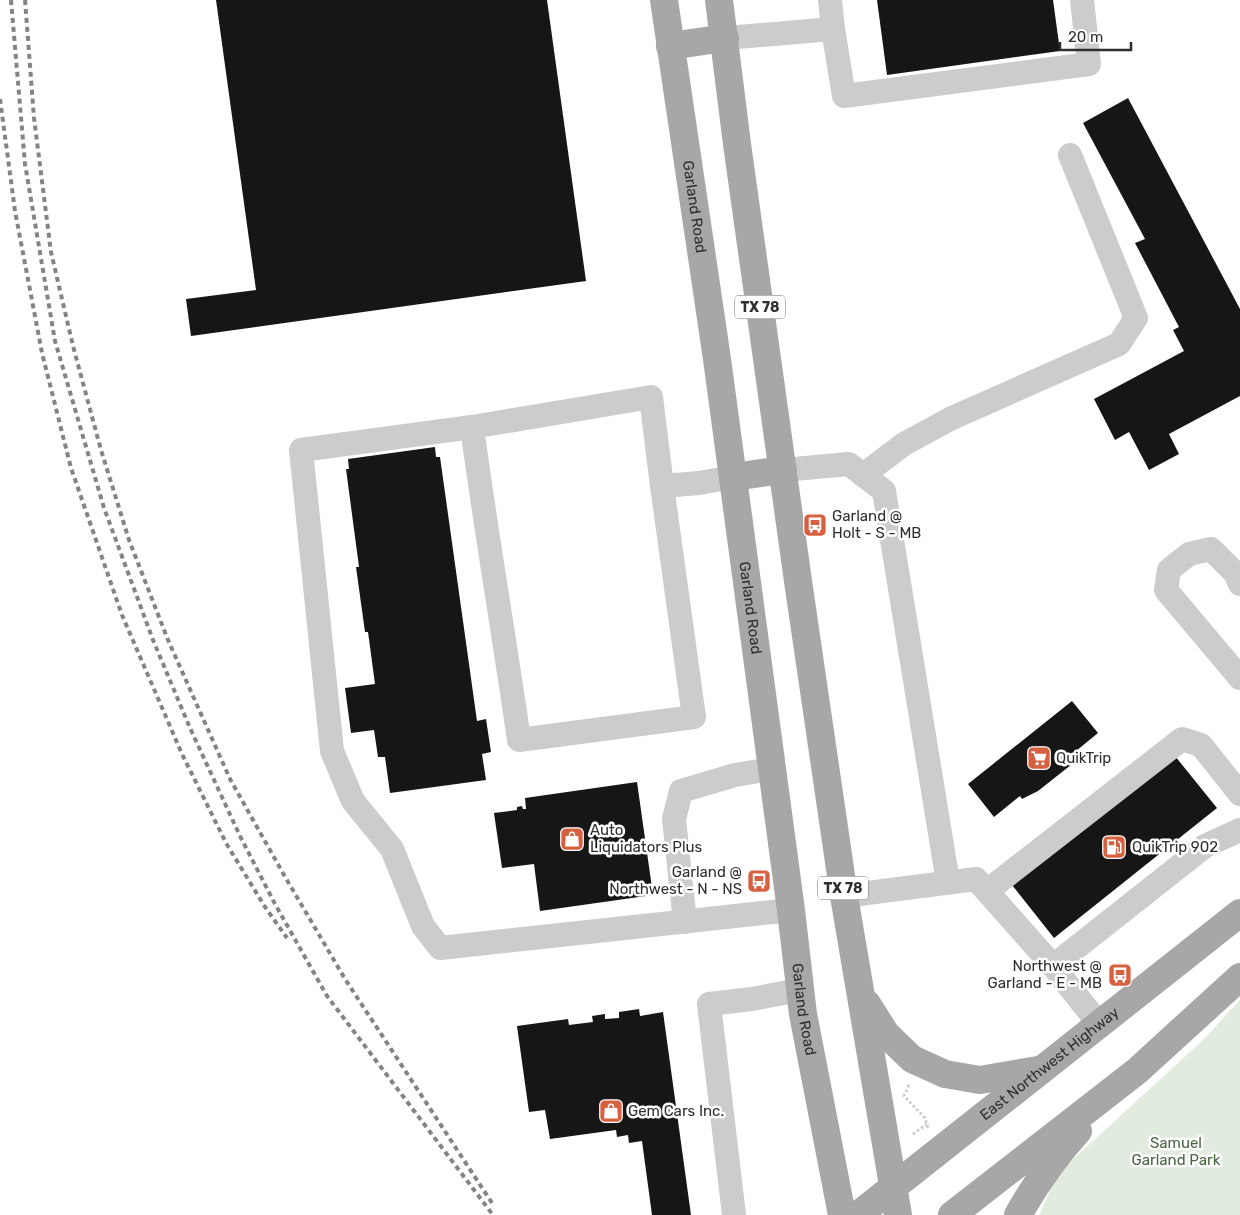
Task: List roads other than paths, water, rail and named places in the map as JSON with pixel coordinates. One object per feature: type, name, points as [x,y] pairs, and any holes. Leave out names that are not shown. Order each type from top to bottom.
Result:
[{"type":"main road","name":"Garland Road","points":[[664,0],[717,359],[791,910],[799,990],[842,1215]]},
{"type":"main road","name":"TX 78","points":[[719,0],[737,144],[844,896],[898,1215]]},
{"type":"main road","points":[[670,46],[725,38]]},
{"type":"main road","points":[[733,477],[783,470]]},
{"type":"main road","name":"East Northwest Highway","points":[[858,1215],[1240,913]]},
{"type":"main road","points":[[1018,1215],[1062,1148],[1137,1071],[1240,977]]},
{"type":"main road","points":[[861,994],[886,1034],[912,1059],[944,1074],[980,1080],[1042,1069]]},
{"type":"main road","points":[[952,1215],[1137,1071]]},
{"type":"lane","points":[[830,0],[844,96],[1089,64],[1082,0]]},
{"type":"lane","points":[[725,38],[833,29]]},
{"type":"lane","points":[[863,475],[904,444],[952,418],[1119,344],[1136,318],[1070,155]]},
{"type":"lane","points":[[472,427],[483,513],[502,622],[519,740],[694,717],[651,397],[472,427],[301,450],[332,751],[353,801],[392,849],[423,926],[440,948],[791,910]]},
{"type":"lane","points":[[783,470],[849,464],[884,491],[948,882]]},
{"type":"lane","points":[[662,486],[699,483],[733,477]]},
{"type":"lane","points":[[1240,584],[1235,573],[1211,549],[1188,554],[1169,570],[1166,590],[1240,678]]},
{"type":"lane","points":[[987,891],[1182,738],[1201,745],[1240,794]]},
{"type":"lane","points":[[685,922],[674,818],[681,791],[735,774],[771,768]]},
{"type":"lane","points":[[1053,966],[1205,846],[1240,830]]},
{"type":"lane","points":[[844,896],[976,879],[1053,966],[1099,1024]]},
{"type":"lane","points":[[734,1215],[710,1004],[752,999],[799,990]]},
{"type":"railway","points":[[11,0],[25,164],[55,341],[104,508],[153,640],[190,728],[240,836],[275,904],[327,996],[493,1215]]},
{"type":"railway","points":[[25,0],[34,118],[51,252],[73,346],[101,450],[129,540],[168,640],[230,779],[345,979],[492,1203]]},
{"type":"railway","points":[[0,99],[15,211],[42,353],[71,468],[122,615],[182,754],[226,843],[265,907],[287,938]]},
{"type":"place","name":"Garland @ Holt - S - MB","points":[[815,525]]},
{"type":"place","name":"QuikTrip","points":[[1039,758]]},
{"type":"place","name":"Auto Liquidators Plus","points":[[572,839]]},
{"type":"place","name":"QuikTrip 902","points":[[1114,847]]},
{"type":"place","name":"Garland @ Northwest - N - NS","points":[[759,881]]},
{"type":"place","name":"Northwest @ Garland - E - MB","points":[[1120,975]]},
{"type":"place","name":"Gem Cars Inc.","points":[[611,1111]]},
{"type":"park label","name":"Samuel Garland Park","points":[[1176,1152]]}]
